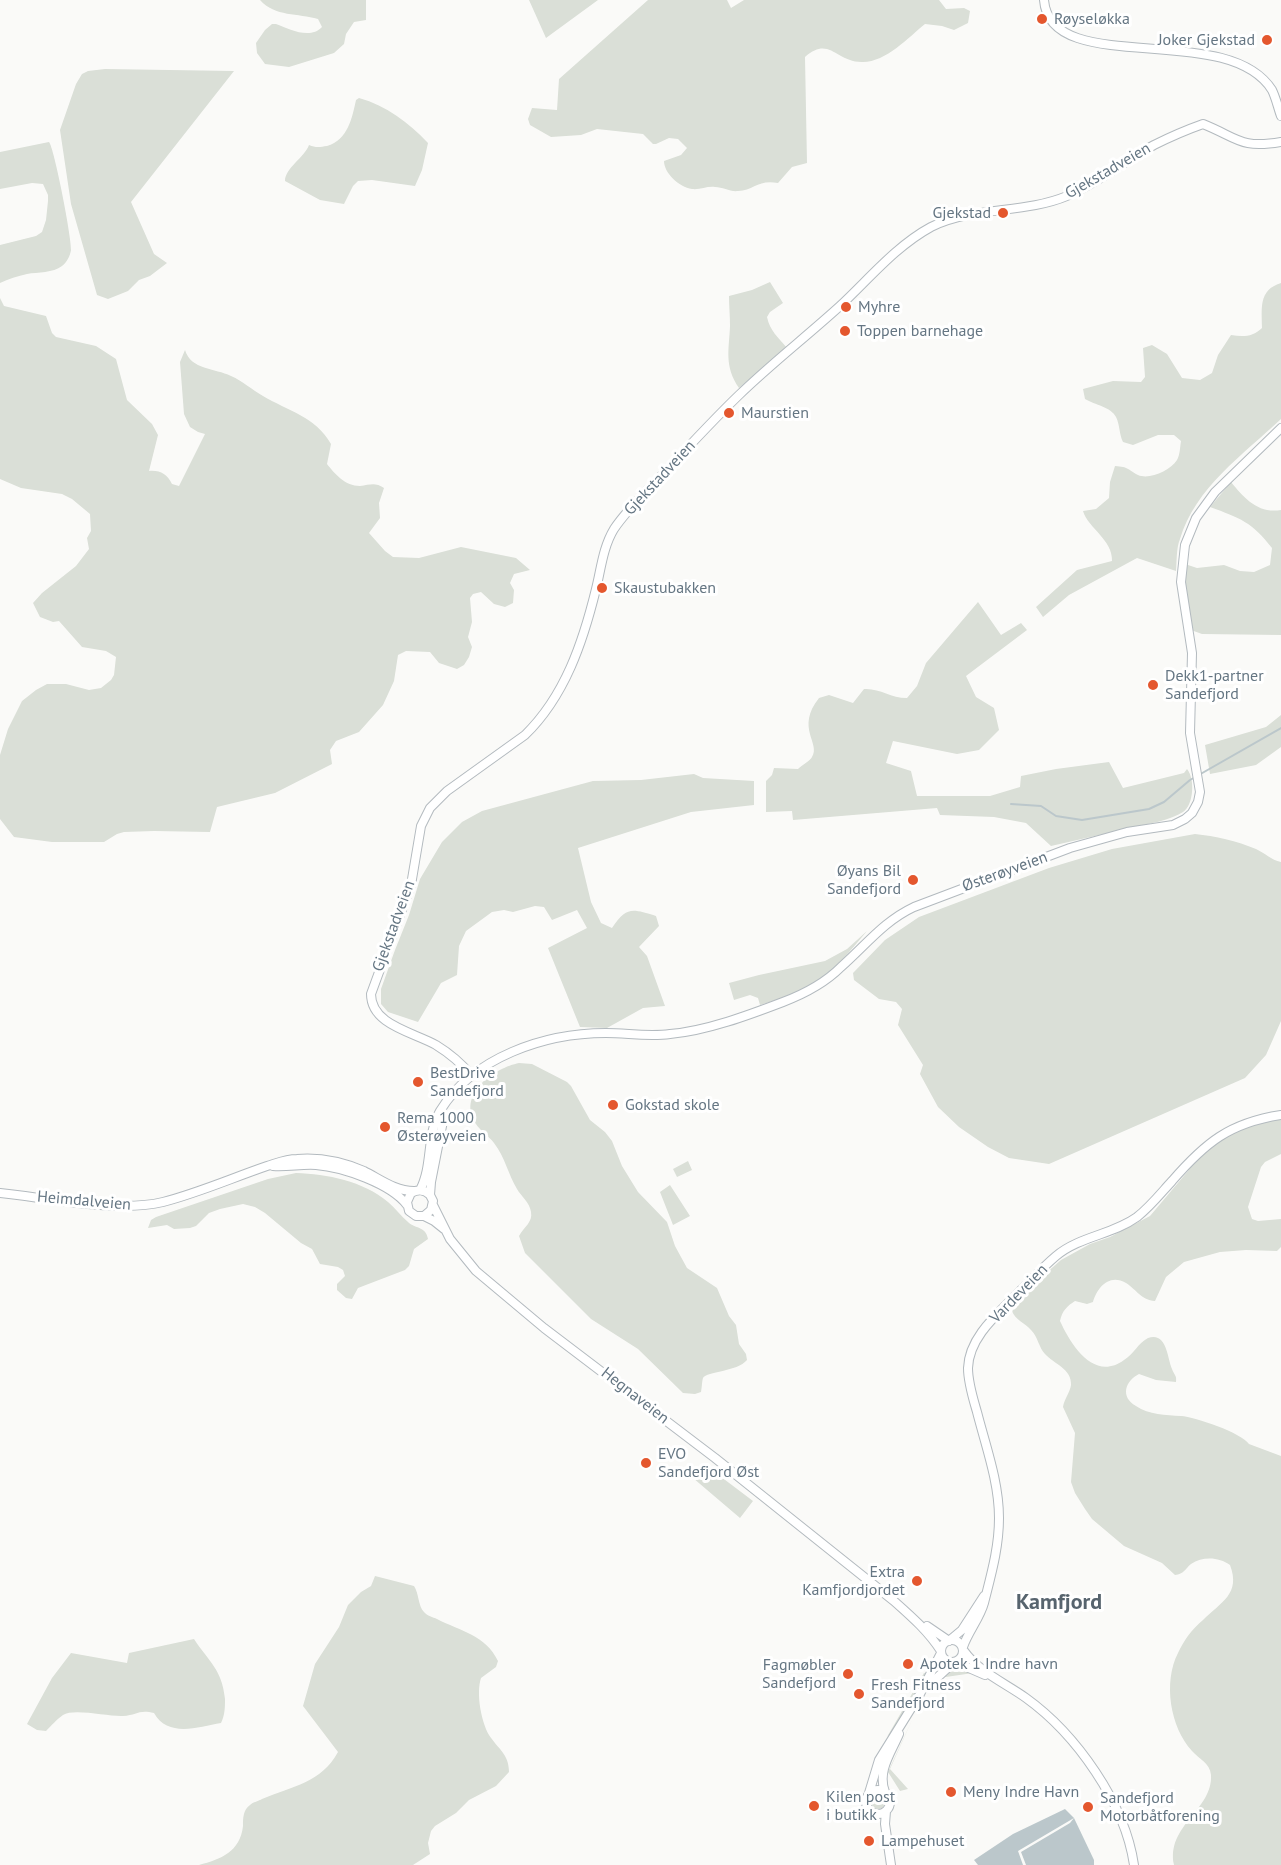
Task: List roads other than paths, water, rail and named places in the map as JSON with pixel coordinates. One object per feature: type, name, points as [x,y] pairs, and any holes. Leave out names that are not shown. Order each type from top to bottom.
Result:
[{"type":"main road","points":[[1044,0],[1044,8],[1052,24],[1058,30],[1076,38],[1098,44],[1195,52],[1218,56],[1241,64],[1271,90],[1281,116]]},
{"type":"main road","name":"Gjekstadveien","points":[[471,1075],[460,1062],[436,1046],[380,1017],[372,1007],[371,994],[411,885],[421,826],[430,808],[447,791],[525,735],[555,697],[573,663],[584,632],[607,542],[624,516],[739,395],[881,267],[930,228],[944,221],[1032,206],[1066,197],[1154,145],[1203,124],[1244,143],[1262,145],[1281,142]]},
{"type":"main road","name":"Østerøyveien","points":[[417,1191],[426,1178],[436,1123],[441,1111],[471,1075],[500,1058],[529,1045],[557,1038],[599,1033],[656,1035],[680,1033],[716,1024],[792,999],[831,976],[881,927],[914,907],[1090,842],[1127,832],[1166,826],[1185,819],[1192,813],[1200,792],[1189,722],[1192,652],[1181,582],[1185,544],[1196,518],[1215,492],[1281,428]]},
{"type":"main road","name":"Østerøyveien","points":[[430,1195],[439,1131],[447,1103]]},
{"type":"main road","name":"Vardeveien","points":[[963,1649],[967,1634],[984,1603],[990,1581],[997,1550],[999,1506],[996,1484],[968,1376],[970,1355],[977,1340],[998,1315],[1058,1254],[1072,1245],[1137,1217],[1198,1152],[1219,1137],[1243,1125],[1281,1115]]},
{"type":"main road","name":"Heimdalveien","points":[[0,1193],[113,1205],[147,1205],[176,1198],[269,1166],[277,1161],[299,1158],[332,1161],[361,1170],[401,1190],[417,1191]]},
{"type":"main road","name":"Heimdalveien","points":[[269,1166],[307,1164],[342,1170],[389,1191],[407,1205]]},
{"type":"main road","points":[[417,1191],[430,1195],[433,1205],[430,1212],[424,1216],[413,1214],[407,1205],[408,1197],[417,1191]]},
{"type":"main road","name":"Hegnaveien","points":[[433,1205],[445,1230],[469,1264],[508,1299],[722,1463],[918,1622],[933,1638],[941,1652]]},
{"type":"main road","name":"Hegnaveien","points":[[424,1216],[445,1230]]},
{"type":"main road","name":"Vardeveien","points":[[950,1640],[962,1630],[985,1595]]},
{"type":"main road","name":"Hegnaveien","points":[[918,1622],[950,1640]]},
{"type":"main road","points":[[887,1840],[876,1814],[870,1811],[866,1801],[879,1761],[920,1694],[944,1644],[950,1640],[958,1642],[978,1666],[1042,1711],[1083,1755],[1116,1810],[1128,1840],[1134,1865]]},
{"type":"main road","points":[[920,1694],[961,1658],[963,1649]]},
{"type":"main road","points":[[941,1652],[946,1660],[997,1680]]},
{"type":"main road","points":[[891,1865],[885,1824],[890,1801],[882,1785],[885,1766],[903,1722]]},
{"type":"main road","points":[[869,1793],[877,1790],[885,1792]]},
{"type":"main road","points":[[876,1814],[886,1811]]},
{"type":"waterway","points":[[1011,804],[1041,806],[1056,816],[1082,820],[1149,809],[1164,802],[1190,780],[1281,728]]},
{"type":"place","name":"Røyseløkka","points":[[1042,19]]},
{"type":"place","name":"Joker Gjekstad","points":[[1267,40]]},
{"type":"place","name":"Gjekstad","points":[[1003,213]]},
{"type":"place","name":"Myhre","points":[[846,307]]},
{"type":"place","name":"Toppen barnehage","points":[[845,331]]},
{"type":"place","name":"Maurstien","points":[[729,413]]},
{"type":"place","name":"Skaustubakken","points":[[602,588]]},
{"type":"place","name":"Dekk1-partner Sandefjord","points":[[1153,685]]},
{"type":"place","name":"Øyans Bil Sandefjord","points":[[913,880]]},
{"type":"place","name":"BestDrive Sandefjord","points":[[418,1082]]},
{"type":"place","name":"Gokstad skole","points":[[613,1105]]},
{"type":"place","name":"Rema 1000 Østerøyveien","points":[[385,1127]]},
{"type":"place","name":"EVO Sandefjord Øst","points":[[646,1463]]},
{"type":"place","name":"Extra Kamfjordjordet","points":[[917,1581]]},
{"type":"place","name":"Apotek 1 Indre havn","points":[[908,1664]]},
{"type":"place","name":"Fagmøbler Sandefjord","points":[[848,1674]]},
{"type":"place","name":"Fresh Fitness Sandefjord","points":[[859,1694]]},
{"type":"place","name":"Meny Indre Havn","points":[[951,1792]]},
{"type":"place","name":"Kilen post i butikk","points":[[814,1806]]},
{"type":"place","name":"Sandefjord Motorbåtforening","points":[[1088,1807]]},
{"type":"place","name":"Lampehuset","points":[[869,1841]]},
{"type":"district","name":"Kamfjord","points":[[1059,1603]]}]
